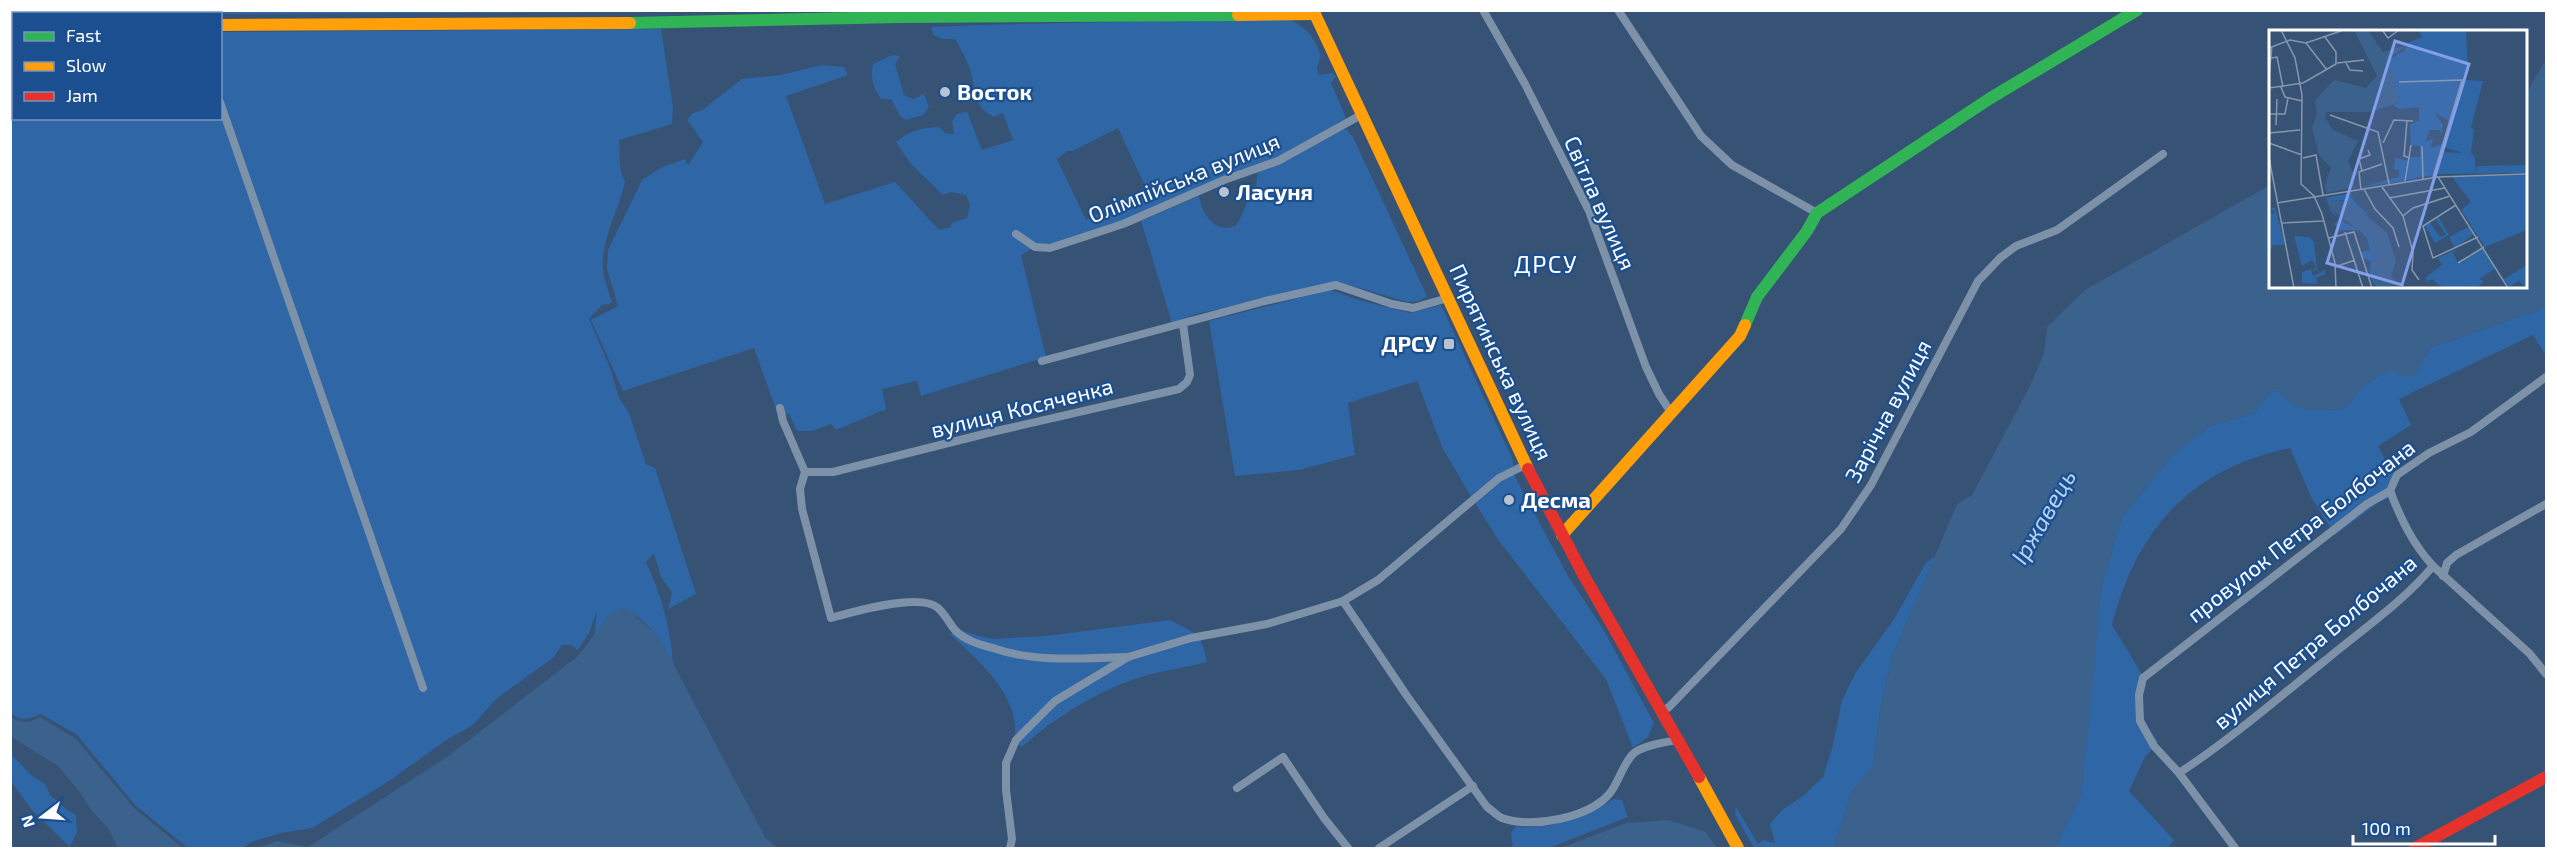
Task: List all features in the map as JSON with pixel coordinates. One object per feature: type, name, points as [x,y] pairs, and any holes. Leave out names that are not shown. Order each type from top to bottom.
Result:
[{"type":"street","name":"Світла вулиця","points":[[1483,10],[1525,84],[1589,211],[1646,368],[1672,414]]},
{"type":"street","points":[[1618,10],[1701,136],[1732,165],[1817,213]]},
{"type":"street","points":[[1562,534],[1740,336],[1757,297],[1807,231],[1817,213],[1989,99],[2137,10]]},
{"type":"street","points":[[222,24],[659,23],[901,17],[1314,13]]},
{"type":"street","name":"Пирятинська вулиця","points":[[1314,13],[1562,534],[1609,624],[1678,740],[1738,849]]},
{"type":"street","points":[[222,108],[423,688]]},
{"type":"street","name":"Олімпійська вулиця","points":[[1017,234],[1035,247],[1050,248],[1123,224],[1224,180],[1278,161],[1361,115]]},
{"type":"street","name":"Зарічна вулиця","points":[[1661,712],[1669,707],[1841,529],[1871,485],[1978,281],[2000,258],[2016,246],[2057,230],[2163,153]]},
{"type":"street","points":[[1042,361],[1264,301],[1335,285],[1392,304],[1413,308],[1448,298]]},
{"type":"street","name":"вулиця Косяченка","points":[[805,472],[833,472],[940,447],[992,432],[1179,389],[1187,382],[1190,375],[1183,324]]},
{"type":"street","name":"провулок Петра Болбочана","points":[[2179,773],[2154,746],[2140,721],[2139,696],[2143,678],[2212,623],[2292,565],[2367,504],[2390,491],[2397,475],[2429,453],[2471,432],[2547,377]]},
{"type":"street","points":[[780,408],[783,421],[805,472],[800,489],[802,509],[831,618],[899,603],[929,603],[938,608],[963,637],[1018,656],[1128,657]]},
{"type":"street","points":[[1010,849],[1012,839],[1006,790],[1006,763],[1016,740],[1027,726],[1054,701],[1128,657],[1191,638],[1267,624],[1343,601],[1377,580],[1499,478],[1527,464]]},
{"type":"street","points":[[2390,491],[2411,539],[2433,566]]},
{"type":"street","name":"вулиця Петра Болбочана","points":[[2179,773],[2209,753],[2348,642],[2419,583],[2433,566],[2443,576],[2447,563],[2456,555],[2547,504]]},
{"type":"street","points":[[2443,576],[2530,654],[2547,674]]},
{"type":"street","points":[[1343,601],[1407,696],[1487,807],[1501,818],[1530,823],[1558,820],[1598,804],[1610,794],[1634,753],[1678,740]]},
{"type":"street","points":[[1238,788],[1283,757],[1323,818],[1348,849]]},
{"type":"street","points":[[2179,773],[2235,849]]},
{"type":"street","points":[[2415,849],[2547,777]]},
{"type":"street","points":[[1379,849],[1473,786]]},
{"type":"shaded area","points":[[181,10],[182,12],[12,12],[12,120],[222,120],[222,32],[661,29],[673,107],[672,124],[619,140],[620,166],[625,181],[603,258],[605,282],[612,302],[602,305],[589,319],[611,370],[619,398],[629,413],[646,464],[655,468],[696,594],[668,609],[672,592],[661,577],[654,553],[646,562],[664,612],[673,664],[659,639],[646,624],[622,608],[607,618],[594,637],[597,611],[589,633],[578,650],[571,645],[562,645],[553,658],[496,699],[473,725],[448,739],[383,785],[312,828],[281,833],[251,842],[243,848],[188,848],[136,806],[77,735],[41,714],[26,719],[11,714],[10,11]]},
{"type":"shaded area","points":[[213,11],[956,11],[227,14]]},
{"type":"shaded area","points":[[1291,20],[1313,38],[1321,56],[1317,67],[1319,75],[1332,73],[1336,76],[1331,83],[1346,118],[1306,145],[1123,223],[1049,247],[1036,246],[1021,255],[1046,357],[921,396],[917,381],[882,389],[886,409],[836,430],[831,424],[812,431],[797,431],[789,414],[778,415],[754,348],[623,391],[591,320],[618,306],[607,269],[608,250],[642,180],[662,167],[685,159],[688,165],[703,142],[687,120],[693,113],[702,110],[742,79],[781,75],[823,65],[844,67],[848,75],[786,96],[825,204],[895,182],[939,230],[967,218],[970,205],[966,195],[951,192],[943,195],[910,163],[896,142],[911,132],[927,128],[939,127],[945,133],[954,134],[952,122],[957,114],[967,112],[982,150],[1013,140],[1003,113],[994,117],[987,113],[978,102],[970,69],[955,39],[943,39],[933,35],[931,27]],"holes":[[[1118,128],[1146,188],[1101,209],[1102,212],[1086,220],[1057,159],[1067,151],[1073,151]]]},
{"type":"shaded area","points":[[892,55],[900,56],[895,64],[904,95],[913,99],[924,94],[929,107],[923,115],[906,120],[900,116],[891,99],[881,99],[876,91],[872,78],[873,64]]},
{"type":"shaded area","points":[[1346,129],[1353,137],[1427,296],[1419,301],[1407,302],[1339,282],[1196,314],[1172,323],[1141,221],[1199,196],[1206,216],[1211,221],[1221,227],[1235,226],[1256,186],[1258,171],[1289,159]]},
{"type":"shaded area","points":[[1330,290],[1410,313],[1441,305],[1512,458],[1515,477],[1568,576],[1603,629],[1654,723],[1648,737],[1633,748],[1606,679],[1499,541],[1467,490],[1442,447],[1417,381],[1348,403],[1355,455],[1299,470],[1235,476],[1209,321]]},
{"type":"shaded area","points":[[2546,307],[2546,356],[2533,335],[2399,399],[2411,425],[2378,446],[2393,474],[2396,495],[2379,502],[2335,535],[2311,497],[2290,448],[2255,458],[2224,471],[2197,488],[2173,508],[2153,532],[2136,559],[2112,625],[2146,681],[2142,699],[2143,713],[2148,727],[2158,742],[2145,757],[2129,791],[2174,840],[2168,848],[2055,848],[2081,794],[2100,591],[2122,517],[2172,455],[2210,426],[2254,413],[2272,391],[2281,392],[2293,404],[2309,410],[2344,409],[2365,385],[2384,373],[2392,370],[2404,376],[2415,375],[2430,348]]},
{"type":"shaded area","points":[[1935,556],[1892,657],[1880,711],[1873,766],[1851,792],[1834,848],[1754,848],[1735,814],[1736,807],[1758,844],[1763,840],[1775,843],[1770,824],[1782,810],[1803,796],[1823,777],[1832,749],[1842,700],[1856,672],[1894,619],[1926,563]]},
{"type":"shaded area","points":[[1170,620],[1196,635],[1202,644],[1207,662],[1148,675],[1115,687],[1064,714],[1022,747],[1014,742],[1015,726],[1012,710],[1005,696],[985,668],[950,634],[958,630],[992,639],[1046,636]]},
{"type":"shaded area","points":[[11,754],[31,775],[45,784],[50,795],[76,815],[77,832],[70,847],[32,810],[11,781]]},
{"type":"shaded area","points":[[1614,799],[1622,800],[1628,817],[1549,848],[1513,848],[1511,833],[1516,826],[1542,826],[1567,821]]},
{"type":"water","name":"Іржавець","points":[[2546,59],[2546,307],[2430,348],[2415,375],[2404,376],[2392,370],[2384,373],[2365,385],[2344,409],[2309,410],[2301,408],[2293,404],[2281,392],[2272,391],[2254,413],[2210,426],[2172,455],[2122,517],[2100,591],[2092,696],[2081,794],[2055,848],[1834,848],[1851,792],[1873,766],[1880,711],[1892,657],[1957,504],[1972,495],[2031,384],[2044,353],[2047,327],[2085,290],[2269,186],[2269,288],[2527,288],[2527,92]]},
{"type":"water","points":[[622,608],[631,612],[659,637],[765,837],[777,848],[258,848],[277,841],[308,847],[447,757],[578,656],[607,618]]},
{"type":"water","points":[[11,717],[26,722],[40,717],[75,738],[134,808],[183,848],[118,848],[108,828],[57,765],[11,737]]},
{"type":"water","points":[[1668,820],[1706,832],[1717,848],[1561,848],[1626,823]]},
{"type":"traffic: fast","points":[[1745,325],[1757,297],[1807,231],[1817,213],[1989,99],[2137,10]]},
{"type":"traffic: fast","points":[[630,23],[901,17],[1238,15]]},
{"type":"traffic: slow","points":[[1313,10],[1528,469]]},
{"type":"traffic: slow","points":[[1238,15],[1315,14]]},
{"type":"traffic: slow","points":[[222,25],[630,23]]},
{"type":"traffic: slow","points":[[1562,535],[1740,336],[1745,325]]},
{"type":"traffic: slow","points":[[1699,777],[1738,848]]},
{"type":"traffic: jam","points":[[1528,469],[1583,574],[1699,777]]},
{"type":"traffic: jam","points":[[2415,848],[2546,777]]},
{"type":"place","name":"Восток","points":[[945,92]]},
{"type":"place","name":"Ласуня","points":[[1224,192]]},
{"type":"place","name":"ДРСУ","points":[[1449,344]]},
{"type":"place","name":"Десма","points":[[1509,500]]},
{"type":"district","name":"ДРСУ","points":[[1546,265]]}]
